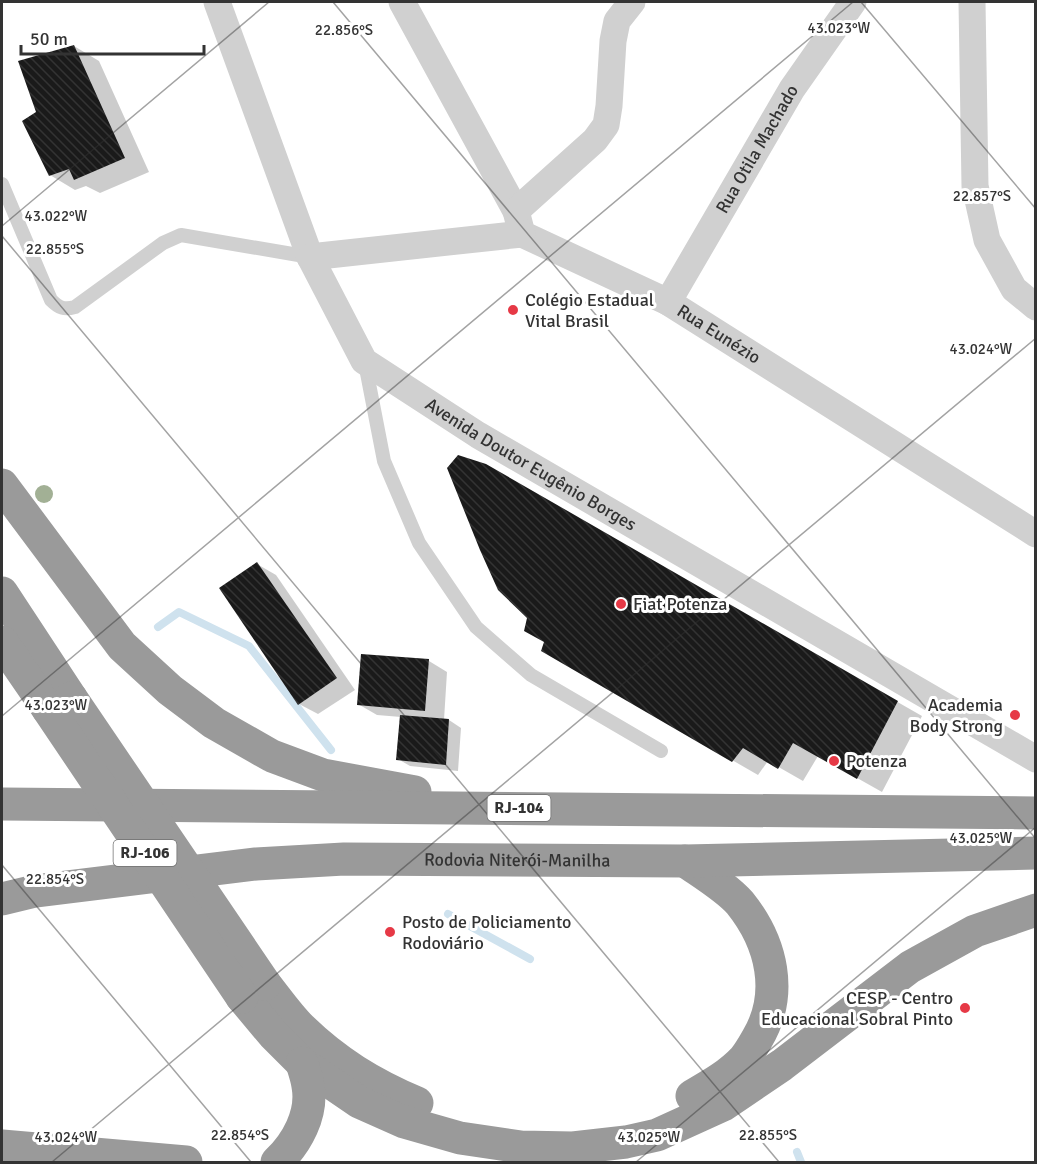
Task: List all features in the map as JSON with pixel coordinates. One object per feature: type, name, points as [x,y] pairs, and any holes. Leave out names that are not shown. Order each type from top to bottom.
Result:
[{"type":"highway","points":[[2,485],[122,646],[170,690],[214,723],[272,756],[323,775],[496,808]]},
{"type":"highway","name":"RJ-106","points":[[2,593],[59,704],[254,991],[273,1034],[302,1063],[359,1102],[404,1122],[460,1138],[521,1147],[573,1148],[626,1142],[657,1135],[723,1105],[782,1065],[910,967],[975,931],[1035,910]]},
{"type":"highway","name":"RJ-106","points":[[2,642],[59,704]]},
{"type":"highway","name":"RJ-104","points":[[2,804],[1035,813]]},
{"type":"highway","name":"Rodovia Niterói-Manilha","points":[[2,899],[35,891],[256,864],[344,859],[685,861],[1035,853]]},
{"type":"highway","name":"RJ-106","points":[[254,991],[343,1064],[380,1087],[423,1105],[525,1127],[582,1131],[621,1127],[655,1116],[723,1079],[746,1058],[762,1031],[771,1004],[773,976],[767,948],[756,926],[739,902],[685,861]]},
{"type":"highway","points":[[2,915],[35,891]]},
{"type":"highway","points":[[278,1162],[302,1130],[308,1105],[308,1086],[302,1063]]},
{"type":"highway","points":[[633,1162],[657,1135]]},
{"type":"highway","points":[[2,1145],[186,1162]]},
{"type":"street","name":"Avenida Doutor Eugênio Borges","points":[[217,2],[310,257],[364,361],[478,435],[1035,759]]},
{"type":"street","points":[[402,2],[519,223]]},
{"type":"street","points":[[310,257],[519,223],[606,125],[613,41],[617,21],[632,2]]},
{"type":"street","name":"Rua Otila Machado","points":[[668,302],[792,89],[843,13],[853,2]]},
{"type":"street","points":[[972,2],[975,186],[987,240],[1014,289],[1035,307]]},
{"type":"street","name":"Rua Eunézio","points":[[519,223],[668,302],[1035,534]]},
{"type":"lane","points":[[2,184],[51,300],[67,309],[75,307],[163,243],[181,236],[196,236],[310,257]]},
{"type":"lane","points":[[364,361],[384,461],[419,543],[476,627],[531,675],[661,752]]},
{"type":"building","points":[[74,45],[125,158],[74,180],[69,169],[49,176],[22,121],[36,112],[18,61]]},
{"type":"building","name":"Fiat Potenza","points":[[458,455],[486,464],[898,701],[857,779],[793,743],[778,769],[743,748],[732,762],[541,651],[544,642],[524,631],[527,618],[498,590],[480,550],[447,468]]},
{"type":"building","points":[[257,562],[337,678],[298,705],[219,588]]},
{"type":"building","points":[[361,654],[429,659],[425,711],[357,705]]},
{"type":"building","points":[[400,715],[449,719],[446,765],[396,760]]},
{"type":"waterway","points":[[158,627],[179,612],[249,646],[331,750]]},
{"type":"waterway","points":[[448,914],[530,959]]},
{"type":"waterway","points":[[797,1152],[801,1162]]},
{"type":"place","name":"Colégio Estadual Vital Brasil","points":[[513,310]]},
{"type":"place","name":"Fiat Potenza","points":[[621,604]]},
{"type":"place","name":"Academia Body Strong","points":[[1015,715]]},
{"type":"place","name":"Potenza","points":[[834,761]]},
{"type":"place","name":"Posto de Policiamento Rodoviário","points":[[390,932]]},
{"type":"place","name":"CESP - Centro Educacional Sobral Pinto","points":[[965,1008]]}]
